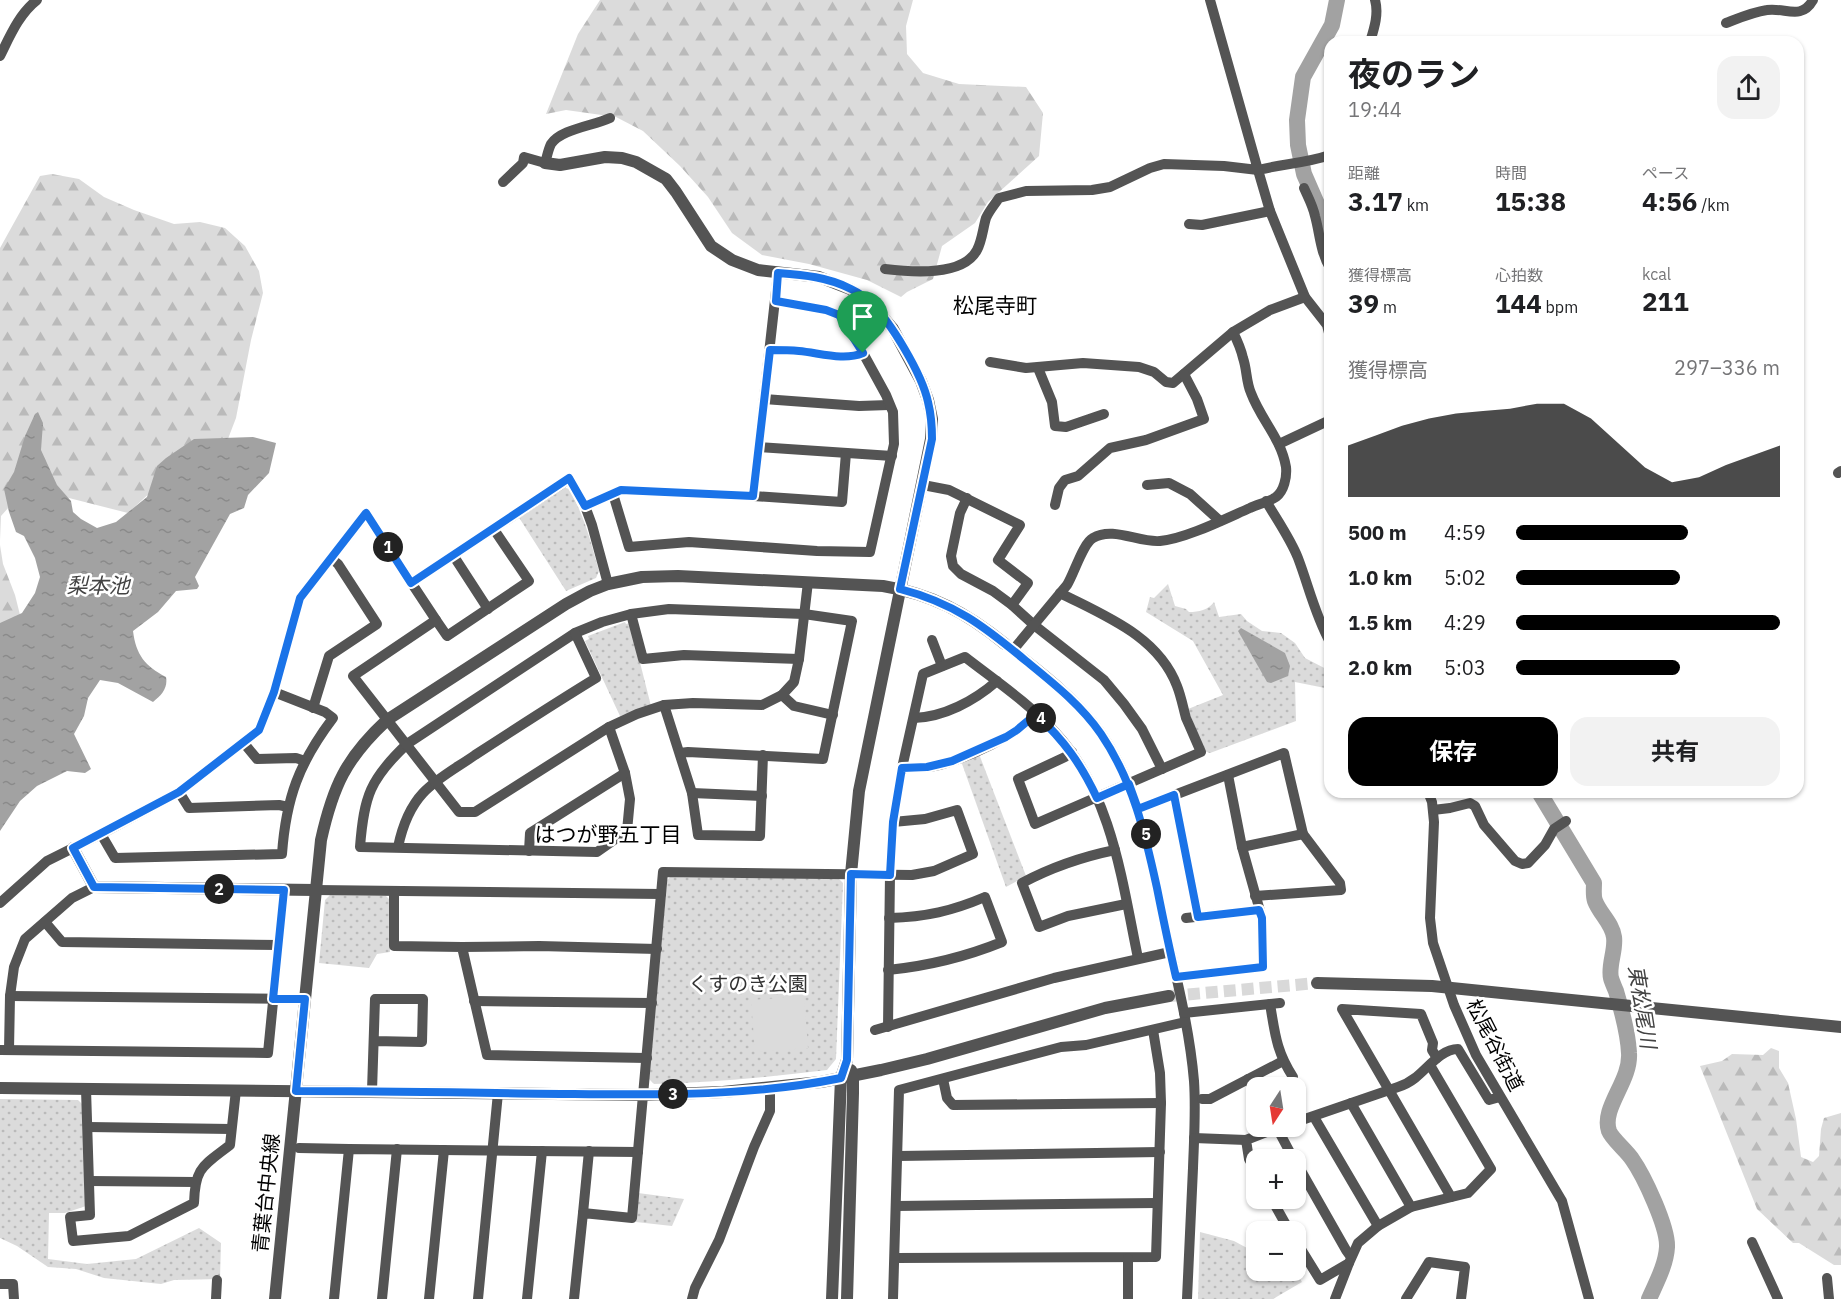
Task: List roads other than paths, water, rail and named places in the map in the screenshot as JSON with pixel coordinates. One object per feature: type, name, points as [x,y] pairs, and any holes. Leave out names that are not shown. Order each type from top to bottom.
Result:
[{"type":"street","points":[[0,56],[16,25],[30,6],[38,0]]},
{"type":"street","points":[[1210,0],[1270,211],[1305,297],[1324,320]]},
{"type":"street","points":[[1372,36],[1375,25],[1375,0]]},
{"type":"street","points":[[1726,23],[1770,9],[1795,12],[1807,9],[1813,0]]},
{"type":"street","points":[[546,163],[549,147],[556,138],[610,118]]},
{"type":"street","points":[[503,182],[523,163],[524,157],[560,165],[605,157],[636,162],[666,179],[711,246],[742,265],[758,270],[819,277],[850,289],[869,301],[893,329],[921,381],[928,400],[932,419],[932,439],[862,770],[851,874],[847,1060],[847,1299]]},
{"type":"street","points":[[885,269],[935,270],[954,268],[968,261],[977,250],[987,215],[999,198],[1026,191],[1092,190],[1110,187],[1150,168],[1164,164],[1224,166],[1258,170],[1324,157]]},
{"type":"street","points":[[1304,188],[1316,217],[1324,255]]},
{"type":"street","points":[[1189,224],[1202,225],[1270,211]]},
{"type":"street","points":[[753,496],[778,273]]},
{"type":"street","points":[[990,362],[1038,368],[1083,363],[1139,367],[1154,372],[1166,382],[1173,383],[1233,332],[1270,310],[1305,297]]},
{"type":"street","points":[[613,494],[629,547],[689,542],[817,551],[870,552],[892,456],[895,425],[893,412],[863,353],[839,315],[826,310],[776,301]]},
{"type":"street","points":[[1187,1299],[1194,1138],[1194,1082],[1185,1018],[1145,833],[1129,784],[1100,733],[1082,710],[1061,690],[1009,647],[1034,625],[1060,593],[1073,575],[1091,538],[1113,534],[1146,541],[1170,540],[1266,501],[1276,496],[1282,488],[1286,468],[1279,444],[1250,391],[1243,358],[1233,332]]},
{"type":"street","points":[[770,350],[838,356],[863,353]]},
{"type":"street","points":[[1038,368],[1052,402],[1055,426],[1066,427],[1104,414]]},
{"type":"street","points":[[1055,505],[1059,488],[1065,480],[1078,476],[1110,448],[1146,440],[1204,419],[1184,374]]},
{"type":"street","points":[[764,399],[859,406],[889,405]]},
{"type":"street","points":[[1279,444],[1324,423]]},
{"type":"street","points":[[758,447],[892,456]]},
{"type":"street","points":[[585,506],[621,490],[842,502],[846,453]]},
{"type":"street","points":[[411,583],[569,478],[585,506],[592,525],[608,584]]},
{"type":"street","points":[[1147,485],[1169,483],[1190,494],[1220,521]]},
{"type":"street","points":[[922,485],[949,490],[1020,525],[999,560],[1028,584],[1012,606]]},
{"type":"street","points":[[967,498],[960,513],[951,561],[961,574],[993,591],[1104,680],[1142,729],[1162,769]]},
{"type":"street","points":[[1266,501],[1288,537],[1298,559],[1310,598],[1324,631]]},
{"type":"street","points":[[0,903],[47,861],[179,792],[259,730],[274,692],[300,598],[366,513],[447,636],[529,581],[493,528]]},
{"type":"street","points":[[453,555],[488,609]]},
{"type":"street","points":[[313,708],[329,656],[377,624],[338,564],[332,559]]},
{"type":"street","name":"青葉台中央線","points":[[275,1299],[321,840],[327,813],[337,786],[352,757],[369,736],[387,720],[566,604],[608,584],[642,577],[678,576],[807,582],[900,589],[942,602],[972,618],[1009,647]]},
{"type":"street","points":[[436,621],[353,675],[459,812],[475,812],[609,727],[637,714],[664,705],[693,703],[762,705],[782,695],[794,682],[799,659],[807,582]]},
{"type":"street","points":[[1060,593],[1134,633],[1155,651],[1178,687],[1186,716],[1201,752],[1035,824],[1018,779],[1072,752]]},
{"type":"street","points":[[609,727],[625,773],[630,799],[627,831],[597,852],[360,847],[366,798],[376,778],[389,761],[407,744],[575,633],[631,614],[669,609],[804,614],[852,621],[823,759],[680,753]]},
{"type":"street","points":[[631,614],[643,659],[684,655],[799,659]]},
{"type":"street","points":[[398,848],[402,828],[422,794],[436,782],[522,724],[596,678],[575,633]]},
{"type":"street","points":[[932,640],[942,666]]},
{"type":"street","points":[[888,1027],[890,875],[893,822],[902,768],[922,674],[965,657],[997,681],[1056,733],[1086,774],[1115,850],[1138,958]]},
{"type":"street","points":[[914,718],[957,707],[978,696],[997,681]]},
{"type":"street","points":[[101,834],[115,858],[282,854],[288,807],[294,785],[320,735],[333,718],[325,712],[274,692]]},
{"type":"street","points":[[782,695],[794,706],[833,715]]},
{"type":"street","points":[[664,705],[692,793],[698,835],[760,836],[763,755]]},
{"type":"street","points":[[902,768],[927,767],[952,761],[1006,737],[1036,714]]},
{"type":"street","points":[[243,742],[257,759],[296,758],[305,761]]},
{"type":"street","points":[[1138,809],[1287,752],[1303,834],[1340,883],[1341,890],[1255,896]]},
{"type":"street","points":[[530,851],[530,833],[625,773]]},
{"type":"street","points":[[1176,977],[1263,967],[1262,918],[1242,847],[1228,775]]},
{"type":"street","points":[[179,792],[189,808],[279,805],[288,807]]},
{"type":"street","points":[[692,793],[762,796]]},
{"type":"street","points":[[1174,795],[1198,917]]},
{"type":"street","name":"松尾谷街道","points":[[1430,798],[1434,822],[1431,926],[1433,943],[1476,1055],[1562,1201],[1589,1299]]},
{"type":"street","points":[[1433,810],[1470,803],[1475,806],[1484,825],[1515,861],[1522,864],[1528,863],[1545,845],[1554,829],[1566,821]]},
{"type":"street","points":[[584,1213],[632,1218],[663,872],[912,875],[934,872],[973,854],[957,810],[925,819],[893,822]]},
{"type":"street","points":[[1242,847],[1303,834]]},
{"type":"street","points":[[73,848],[94,887]]},
{"type":"street","points":[[1115,850],[1067,862],[1043,871],[1022,883],[1039,927],[1068,916],[1126,904]]},
{"type":"street","points":[[284,890],[268,1053],[5,1050],[14,967],[25,939],[72,898],[94,887],[661,894]]},
{"type":"street","points":[[394,891],[394,946],[657,949]]},
{"type":"street","points":[[888,970],[935,964],[1002,942],[985,897],[938,914],[914,918],[889,918]]},
{"type":"street","points":[[1186,918],[1259,910]]},
{"type":"street","points":[[45,922],[62,942],[279,945]]},
{"type":"street","points":[[462,947],[487,1055],[647,1058]]},
{"type":"street","points":[[875,1030],[1054,978],[1170,952]]},
{"type":"street","points":[[1317,983],[1418,985],[1841,1027]]},
{"type":"street","points":[[10,996],[305,999]]},
{"type":"street","points":[[0,1088],[643,1095],[723,1092],[847,1077],[927,1059],[1105,1008],[1169,996]]},
{"type":"street","points":[[372,1092],[375,999],[423,999],[422,1042],[374,1041]]},
{"type":"street","points":[[474,1001],[652,1003]]},
{"type":"street","points":[[893,1299],[899,1090],[1061,1047],[1086,1045],[1153,1030],[1185,1018],[1239,1012],[1275,1003],[1276,1042],[1282,1061],[1293,1077]]},
{"type":"street","points":[[1335,1299],[1358,1243],[1378,1226],[1411,1207],[1468,1193],[1491,1169],[1433,1061],[1433,1043],[1421,1014],[1342,1010],[1451,1197]]},
{"type":"street","points":[[895,1258],[1156,1257],[1161,1102],[1160,1073],[1153,1030]]},
{"type":"street","points":[[1306,1119],[1398,1088],[1414,1080],[1433,1061],[1453,1049],[1458,1049],[1489,1100],[1500,1097]]},
{"type":"street","points":[[1252,1077],[1282,1061]]},
{"type":"street","points":[[832,1299],[847,1077]]},
{"type":"street","points":[[943,1079],[947,1098],[953,1105],[1161,1102]]},
{"type":"street","points":[[1202,1099],[1210,1099],[1246,1080]]},
{"type":"street","points":[[692,1299],[695,1288],[719,1240],[770,1111],[771,1088]]},
{"type":"street","points":[[86,1089],[90,1215],[70,1217],[73,1241],[129,1236],[194,1203],[195,1182],[202,1167],[230,1145],[236,1090]]},
{"type":"street","points":[[478,1299],[498,1093]]},
{"type":"street","points":[[1351,1103],[1411,1207]]},
{"type":"street","points":[[1314,1117],[1378,1226]]},
{"type":"street","points":[[88,1127],[231,1129]]},
{"type":"street","points":[[1194,1138],[1246,1140],[1253,1137]]},
{"type":"street","points":[[1246,1140],[1247,1149]]},
{"type":"street","points":[[299,1148],[638,1152]]},
{"type":"street","points":[[334,1299],[349,1149]]},
{"type":"street","points":[[382,1299],[397,1149]]},
{"type":"street","points":[[429,1299],[444,1150]]},
{"type":"street","points":[[527,1299],[542,1151]]},
{"type":"street","points":[[574,1299],[589,1151]]},
{"type":"street","points":[[898,1156],[1160,1152]]},
{"type":"street","points":[[90,1181],[195,1182]]},
{"type":"street","points":[[1306,1181],[1350,1260]]},
{"type":"street","points":[[896,1206],[1156,1203]]},
{"type":"street","points":[[1752,1242],[1778,1299]]},
{"type":"street","points":[[1306,1257],[1320,1280],[1350,1260]]},
{"type":"street","points":[[1128,1258],[1128,1299]]},
{"type":"street","points":[[1406,1299],[1429,1262],[1465,1267],[1461,1299]]},
{"type":"street","points":[[1827,1278],[1829,1299]]},
{"type":"street","points":[[216,1299],[217,1281]]},
{"type":"street","points":[[0,1284],[13,1284],[14,1299]]},
{"type":"water","name":"梨本池","points":[[38,412],[43,423],[41,450],[57,485],[71,501],[73,512],[97,528],[116,522],[147,497],[157,466],[194,439],[253,437],[276,443],[269,473],[248,495],[244,508],[230,514],[195,577],[199,586],[197,589],[176,591],[158,612],[133,631],[136,647],[143,659],[152,669],[166,677],[166,685],[162,694],[153,702],[118,683],[100,680],[88,698],[84,716],[74,734],[91,769],[85,773],[67,771],[37,786],[20,801],[0,831],[0,623],[22,613],[35,593],[40,577],[35,558],[24,536],[16,532],[4,489],[14,472],[25,436]]},
{"type":"water","points":[[1241,628],[1285,653],[1290,666],[1288,676],[1271,683],[1267,682],[1238,631]]},
{"type":"waterway","name":"東松尾川","points":[[1326,36],[1332,25],[1337,0]]},
{"type":"waterway","name":"東松尾川","points":[[1324,39],[1303,77],[1297,120],[1298,145],[1304,174],[1321,213],[1324,227]]},
{"type":"waterway","name":"東松尾川","points":[[1543,798],[1594,883],[1595,901],[1611,927],[1614,937],[1610,973],[1624,1022],[1629,1053],[1626,1074],[1612,1104],[1608,1122],[1609,1131],[1632,1159],[1643,1177],[1664,1227],[1667,1247],[1665,1260],[1649,1299]]},
{"type":"tunnel","points":[[1170,996],[1317,983]]},
{"type":"district","name":"松尾寺町","points":[[995,306]]},
{"type":"district","name":"はつが野五丁目","points":[[608,835]]},
{"type":"park label","name":"くすのき公園","points":[[748,984]]}]
